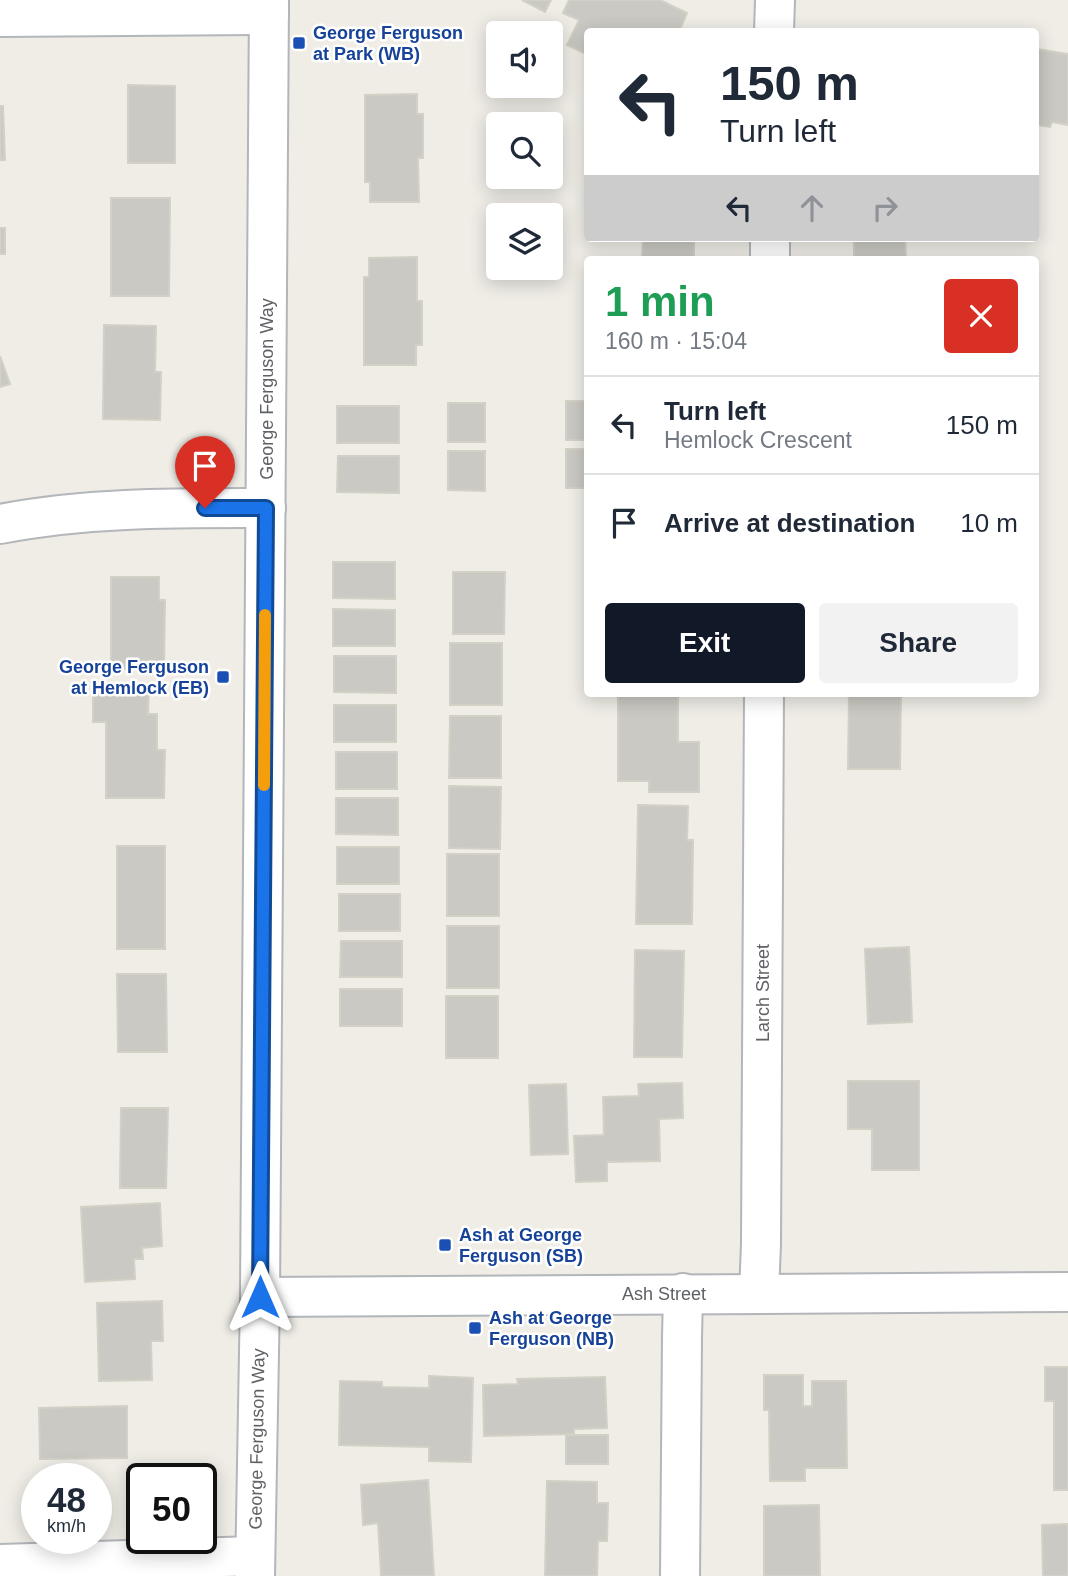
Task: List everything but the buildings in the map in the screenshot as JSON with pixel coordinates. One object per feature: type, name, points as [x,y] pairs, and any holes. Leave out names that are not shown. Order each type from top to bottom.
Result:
[{"type":"main road","points":[[774,28],[775,0]]},
{"type":"main road","points":[[0,17],[269,8]]},
{"type":"main road","name":"George Ferguson Way","points":[[255,1566],[260,1297],[269,8]]},
{"type":"main road","points":[[0,524],[35,517],[92,512],[266,508]]},
{"type":"main road","name":"Larch Street","points":[[759,1294],[764,697]]},
{"type":"main road","name":"Ash Street","points":[[260,1297],[1068,1292]]},
{"type":"main road","points":[[680,1576],[683,1293]]},
{"type":"main road","points":[[0,1564],[255,1566]]},
{"type":"slow traffic","points":[[264,785],[265,615]]},
{"type":"place","name":"George Ferguson at Park (WB)","points":[[299,43]]},
{"type":"place","name":"George Ferguson at Hemlock (EB)","points":[[223,677]]},
{"type":"place","name":"Ash at George Ferguson (SB)","points":[[445,1245]]},
{"type":"place","name":"Ash at George Ferguson (NB)","points":[[475,1328]]},
{"type":"route","points":[[205,508],[266,508],[260,1297]]}]
